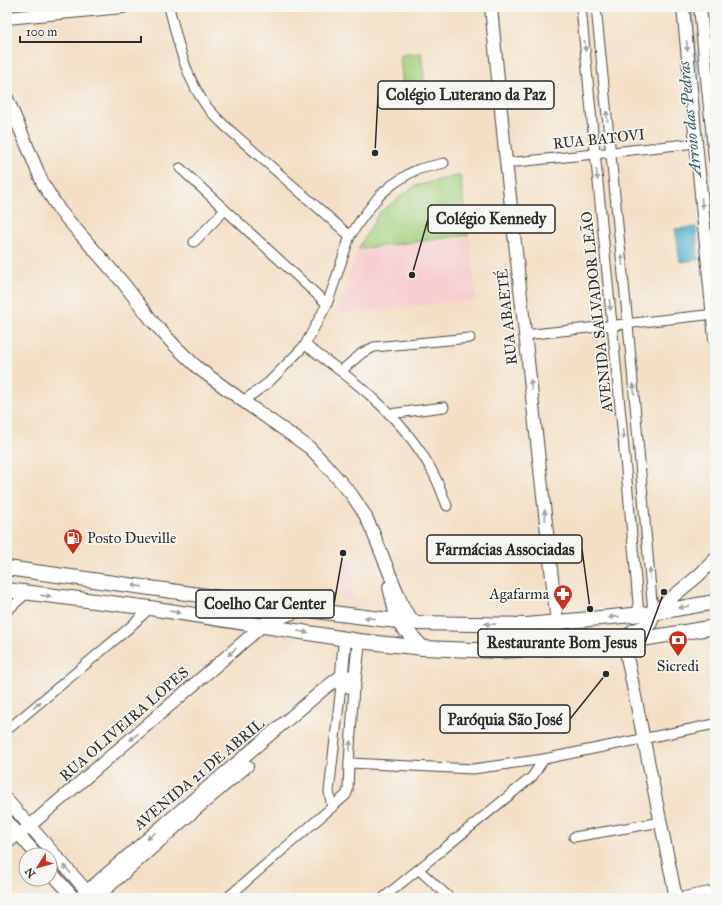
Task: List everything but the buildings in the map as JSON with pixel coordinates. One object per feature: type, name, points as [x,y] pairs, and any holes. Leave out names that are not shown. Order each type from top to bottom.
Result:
[{"type":"main road","points":[[7,568],[397,622],[527,625],[639,615],[715,602]]},
{"type":"main road","points":[[7,590],[150,608],[352,640],[423,648],[499,651],[579,647],[624,642],[715,627]]},
{"type":"main road","points":[[262,626],[271,620],[300,609]]},
{"type":"main road","points":[[624,642],[634,631],[643,628],[650,623],[653,613]]},
{"type":"main road","points":[[397,622],[423,648]]},
{"type":"main road","points":[[499,651],[510,644],[535,642],[541,640],[556,630],[557,623]]},
{"type":"street","points":[[7,18],[123,7]]},
{"type":"street","points":[[169,7],[185,65],[197,91],[208,107],[224,125],[350,236]]},
{"type":"street","name":"RUA ABAETÉ","points":[[491,7],[506,163],[557,623]]},
{"type":"street","name":"AVENIDA SALVADOR LEÃO","points":[[581,7],[628,484],[639,615]]},
{"type":"street","name":"AVENIDA SALVADOR LEÃO","points":[[596,7],[628,324],[653,613]]},
{"type":"street","points":[[683,7],[714,314],[715,339]]},
{"type":"street","points":[[700,7],[709,42],[715,159]]},
{"type":"street","points":[[7,98],[43,184],[60,211],[124,284],[153,322],[198,368],[310,448],[352,496],[365,515],[381,550],[404,609],[414,622]]},
{"type":"street","name":"RUA BATOVI","points":[[506,163],[696,143]]},
{"type":"street","points":[[243,401],[268,383],[305,345],[327,304],[350,236],[362,218],[377,200],[401,178],[419,169],[444,163]]},
{"type":"street","points":[[180,168],[327,304]]},
{"type":"street","points":[[194,242],[226,210]]},
{"type":"street","points":[[525,335],[714,314]]},
{"type":"street","points":[[341,370],[362,353],[374,347],[470,338]]},
{"type":"street","points":[[305,345],[341,370],[402,427],[417,446],[431,469],[447,506]]},
{"type":"street","points":[[389,414],[444,407]]},
{"type":"street","points":[[628,484],[642,482]]},
{"type":"street","points":[[381,550],[397,622]]},
{"type":"street","points":[[653,613],[698,576],[715,559]]},
{"type":"street","points":[[7,611],[27,593]]},
{"type":"street","points":[[7,730],[129,628],[150,608]]},
{"type":"street","name":"RUA OLIVEIRA LOPES","points":[[7,845],[262,626]]},
{"type":"street","points":[[332,807],[329,792],[341,681],[352,640]]},
{"type":"street","points":[[227,898],[346,795],[348,790],[355,682],[352,640]]},
{"type":"street","points":[[624,642],[676,898]]},
{"type":"street","points":[[341,681],[355,682]]},
{"type":"street","name":"AVENIDA 21 DE ABRIL","points":[[89,896],[178,818],[341,681]]},
{"type":"street","points":[[349,763],[473,770],[544,759],[715,724]]},
{"type":"street","points":[[383,898],[532,777],[544,759]]},
{"type":"street","points":[[7,800],[89,896]]},
{"type":"street","points":[[7,821],[30,847]]},
{"type":"street","points":[[574,837],[661,822]]},
{"type":"street","points":[[419,870],[450,898]]},
{"type":"street","points":[[58,879],[74,898]]},
{"type":"street","points":[[684,898],[715,892]]},
{"type":"shaded area","points":[[470,237],[476,300],[341,314],[340,304],[358,249]]},
{"type":"shaded area","points":[[355,559],[353,601],[340,599],[342,562]]},
{"type":"green space","points":[[7,7],[80,7],[7,14]]},
{"type":"green space","points":[[421,53],[425,85],[403,87],[400,55]]},
{"type":"green space","points":[[460,175],[468,235],[358,249],[379,213],[415,186]]},
{"type":"water","points":[[696,227],[698,260],[680,262],[675,229]]},
{"type":"waterway","name":"Arroio das Pedras","points":[[690,7],[715,253]]},
{"type":"place","name":"Colégio Luterano da Paz","points":[[375,153]]},
{"type":"place","name":"Colégio Kennedy","points":[[412,275]]},
{"type":"place","name":"Coelho Car Center","points":[[343,553]]},
{"type":"place","name":"Posto Dueville","points":[[73,555]]},
{"type":"place","name":"Restaurante Bom Jesus","points":[[664,592]]},
{"type":"place","name":"Farmácias Associadas","points":[[590,609]]},
{"type":"place","name":"Agafarma","points":[[563,611]]},
{"type":"place","name":"Sicredi","points":[[678,657]]},
{"type":"place","name":"Paróquia São José","points":[[606,674]]}]
